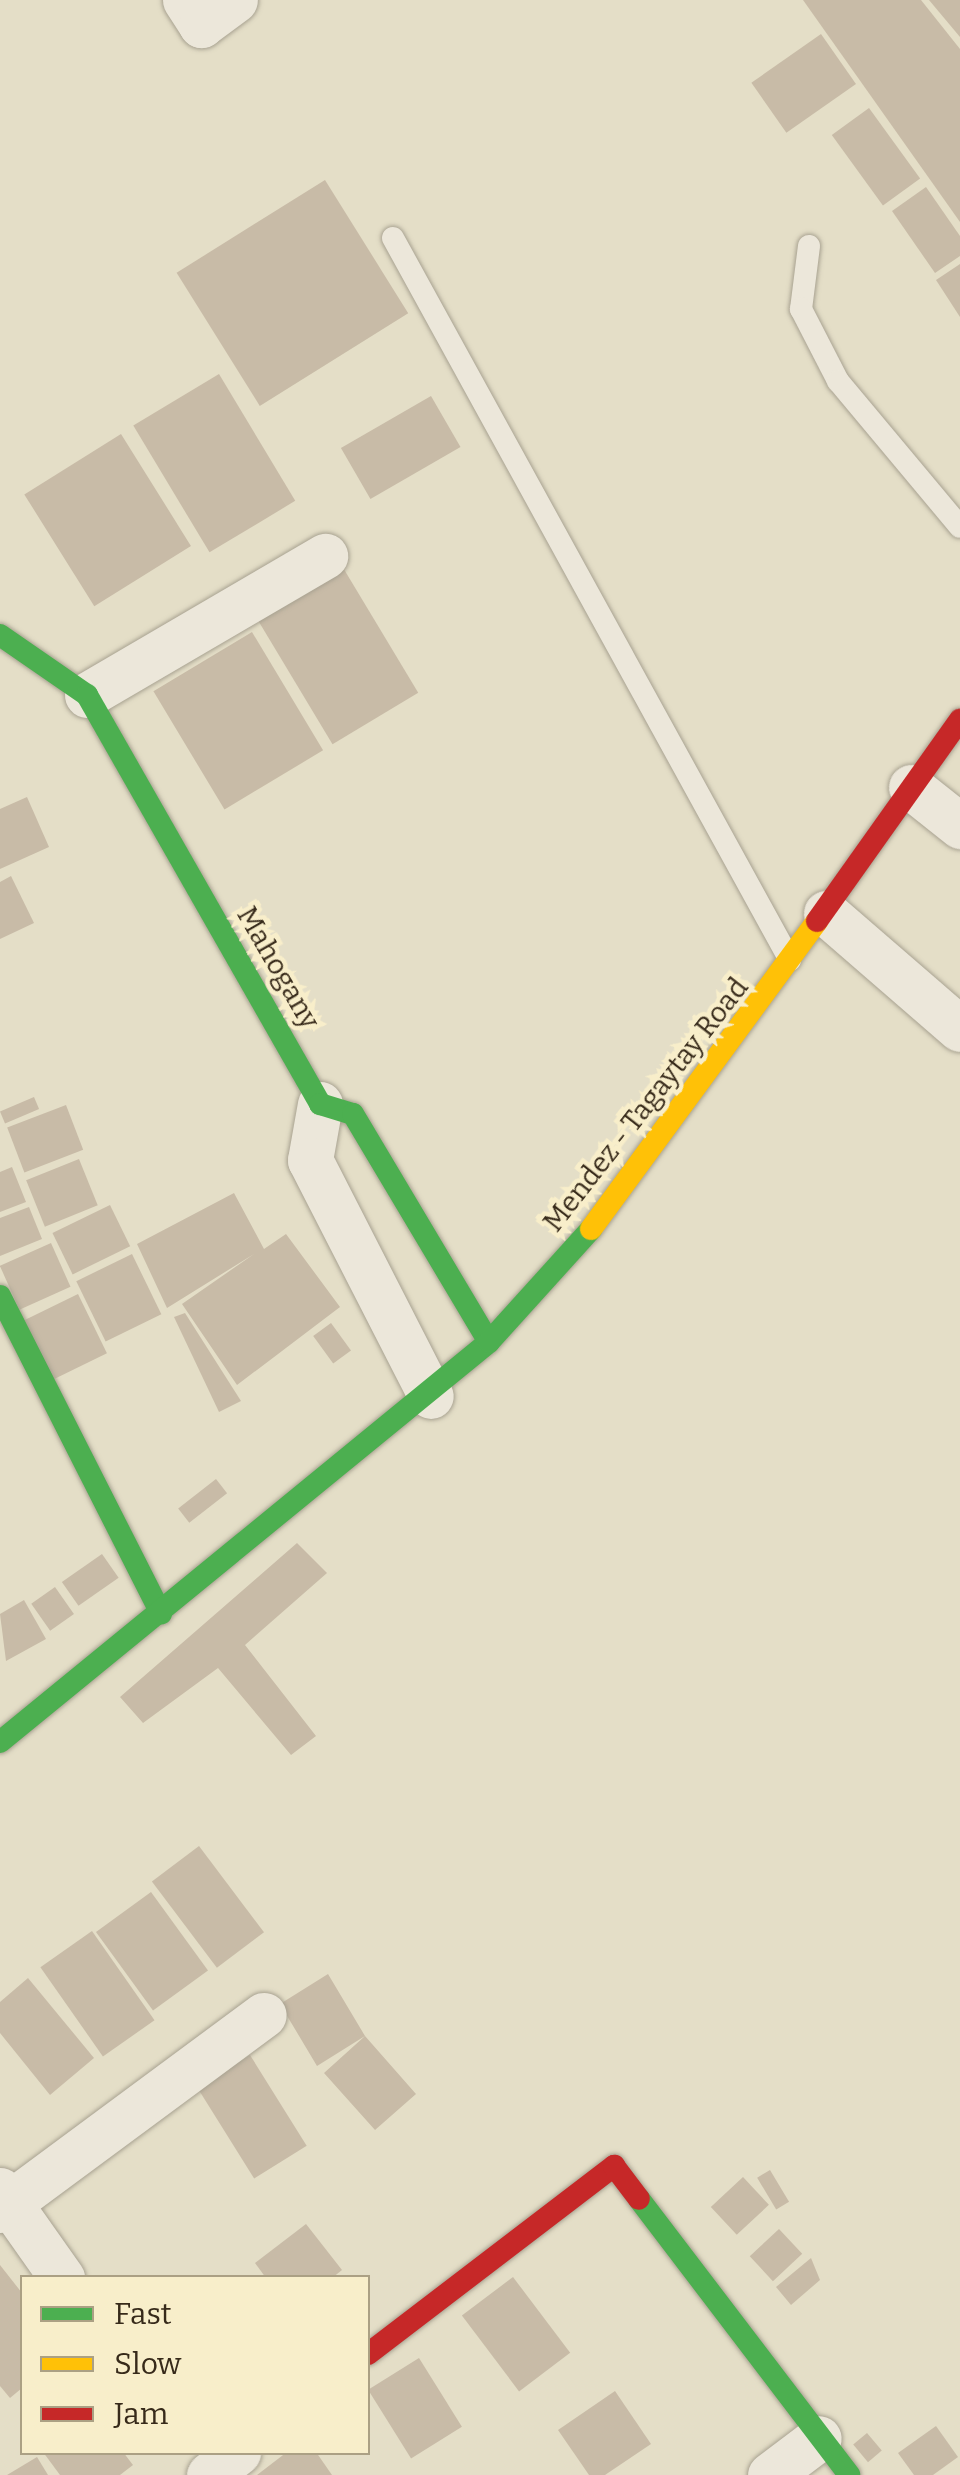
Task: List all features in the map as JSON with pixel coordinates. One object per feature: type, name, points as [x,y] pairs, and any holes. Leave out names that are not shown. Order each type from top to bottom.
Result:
[{"type":"street","points":[[186,0],[201,25],[235,0]]},
{"type":"street","points":[[87,694],[325,556]]},
{"type":"street","name":"Mahogany","points":[[0,635],[87,694],[320,1104]]},
{"type":"street","name":"Mendez - Tagaytay Road","points":[[0,1742],[431,1396],[489,1342],[625,1191],[792,963],[960,720]]},
{"type":"street","points":[[911,787],[960,826]]},
{"type":"street","points":[[826,913],[960,1029]]},
{"type":"street","points":[[431,1396],[310,1160],[320,1104],[353,1114],[489,1342]]},
{"type":"street","points":[[370,1277],[429,1242]]},
{"type":"street","points":[[0,1296],[161,1613]]},
{"type":"street","points":[[60,2275],[3,2200],[264,2015]]},
{"type":"street","points":[[370,2352],[614,2166],[849,2475]]},
{"type":"street","points":[[770,2475],[819,2438]]},
{"type":"street","points":[[209,2475],[234,2455]]},
{"type":"lane","points":[[393,238],[792,963]]},
{"type":"lane","points":[[809,246],[801,309],[838,381],[960,527]]},
{"type":"building","points":[[803,0],[921,0],[960,49],[960,222]]},
{"type":"building","points":[[929,0],[960,0],[960,37]]},
{"type":"building","points":[[821,34],[856,84],[786,133],[751,83]]},
{"type":"building","points":[[869,108],[920,178],[883,205],[832,135]]},
{"type":"building","points":[[325,180],[408,313],[260,406],[177,273]]},
{"type":"building","points":[[926,187],[960,236],[960,256],[935,273],[892,211]]},
{"type":"building","points":[[960,264],[960,317],[936,280]]},
{"type":"building","points":[[219,374],[295,501],[210,552],[133,426]]},
{"type":"building","points":[[431,396],[460,447],[370,499],[341,448]]},
{"type":"building","points":[[121,434],[191,546],[94,606],[24,494]]},
{"type":"building","points":[[342,566],[418,693],[333,744],[256,618]]},
{"type":"building","points":[[252,632],[323,750],[225,810],[153,691]]},
{"type":"building","points":[[27,797],[49,847],[0,869],[0,809]]},
{"type":"building","points":[[11,876],[34,923],[0,939],[0,882]]},
{"type":"building","points":[[34,1097],[39,1109],[5,1123],[0,1111]]},
{"type":"building","points":[[66,1105],[83,1150],[24,1172],[7,1128]]},
{"type":"building","points":[[79,1159],[98,1205],[45,1227],[26,1180]]},
{"type":"building","points":[[12,1167],[26,1202],[0,1212],[0,1172]]},
{"type":"building","points":[[234,1193],[264,1249],[286,1234],[340,1307],[237,1385],[182,1304],[254,1254],[167,1308],[137,1244]]},
{"type":"building","points":[[110,1205],[130,1246],[73,1274],[52,1233]]},
{"type":"building","points":[[29,1207],[42,1239],[0,1256],[0,1218]]},
{"type":"building","points":[[51,1243],[71,1287],[19,1310],[0,1266]]},
{"type":"building","points":[[132,1254],[161,1314],[106,1341],[76,1281]]},
{"type":"building","points":[[78,1294],[107,1353],[48,1382],[19,1323]]},
{"type":"building","points":[[185,1313],[241,1401],[219,1412],[174,1317]]},
{"type":"building","points":[[331,1323],[351,1351],[333,1363],[313,1336]]},
{"type":"building","points":[[216,1479],[227,1493],[189,1523],[178,1509]]},
{"type":"building","points":[[297,1543],[327,1573],[245,1645],[316,1736],[291,1755],[218,1668],[143,1723],[120,1697]]},
{"type":"building","points":[[102,1554],[119,1578],[78,1606],[62,1582]]},
{"type":"building","points":[[55,1587],[74,1614],[50,1631],[31,1604]]},
{"type":"building","points":[[24,1600],[46,1639],[6,1661],[0,1614]]},
{"type":"building","points":[[199,1846],[264,1932],[217,1968],[152,1882]]},
{"type":"building","points":[[151,1892],[208,1970],[153,2010],[96,1932]]},
{"type":"building","points":[[92,1931],[155,2020],[103,2056],[40,1967]]},
{"type":"building","points":[[328,1974],[365,2036],[317,2066],[280,2004]]},
{"type":"building","points":[[28,1978],[94,2058],[50,2095],[0,2033],[0,2002]]},
{"type":"building","points":[[365,2036],[416,2094],[375,2130],[324,2073]]},
{"type":"building","points":[[250,2055],[307,2146],[254,2179],[197,2088]]},
{"type":"building","points":[[770,2170],[789,2202],[776,2209],[757,2178]]},
{"type":"building","points":[[743,2177],[769,2205],[737,2235],[711,2207]]},
{"type":"building","points":[[306,2224],[342,2270],[336,2275],[264,2275],[255,2263]]},
{"type":"building","points":[[779,2229],[802,2254],[773,2281],[750,2256]]},
{"type":"building","points":[[811,2258],[820,2280],[791,2305],[776,2287]]},
{"type":"building","points":[[0,2265],[20,2290],[20,2390],[10,2398],[0,2386]]},
{"type":"building","points":[[513,2277],[570,2353],[519,2391],[462,2316]]},
{"type":"building","points":[[419,2358],[462,2427],[411,2458],[370,2389]]},
{"type":"building","points":[[615,2391],[651,2444],[605,2475],[589,2475],[558,2430]]},
{"type":"building","points":[[936,2426],[958,2457],[933,2475],[914,2475],[898,2453]]},
{"type":"building","points":[[867,2433],[882,2451],[868,2462],[853,2445]]},
{"type":"building","points":[[45,2455],[125,2455],[133,2465],[120,2475],[60,2475]]},
{"type":"building","points":[[283,2455],[318,2455],[332,2475],[257,2475]]},
{"type":"building","points":[[37,2457],[48,2475],[7,2475]]},
{"type":"traffic: fast","points":[[0,635],[87,695],[320,1104],[353,1114],[489,1342]]},
{"type":"traffic: fast","points":[[0,1742],[489,1342],[591,1229]]},
{"type":"traffic: fast","points":[[0,1296],[161,1613]]},
{"type":"traffic: fast","points":[[639,2199],[849,2475]]},
{"type":"traffic: slow","points":[[591,1229],[817,921]]},
{"type":"traffic: jam","points":[[817,921],[960,720]]},
{"type":"traffic: jam","points":[[370,2352],[614,2166],[639,2199]]}]
